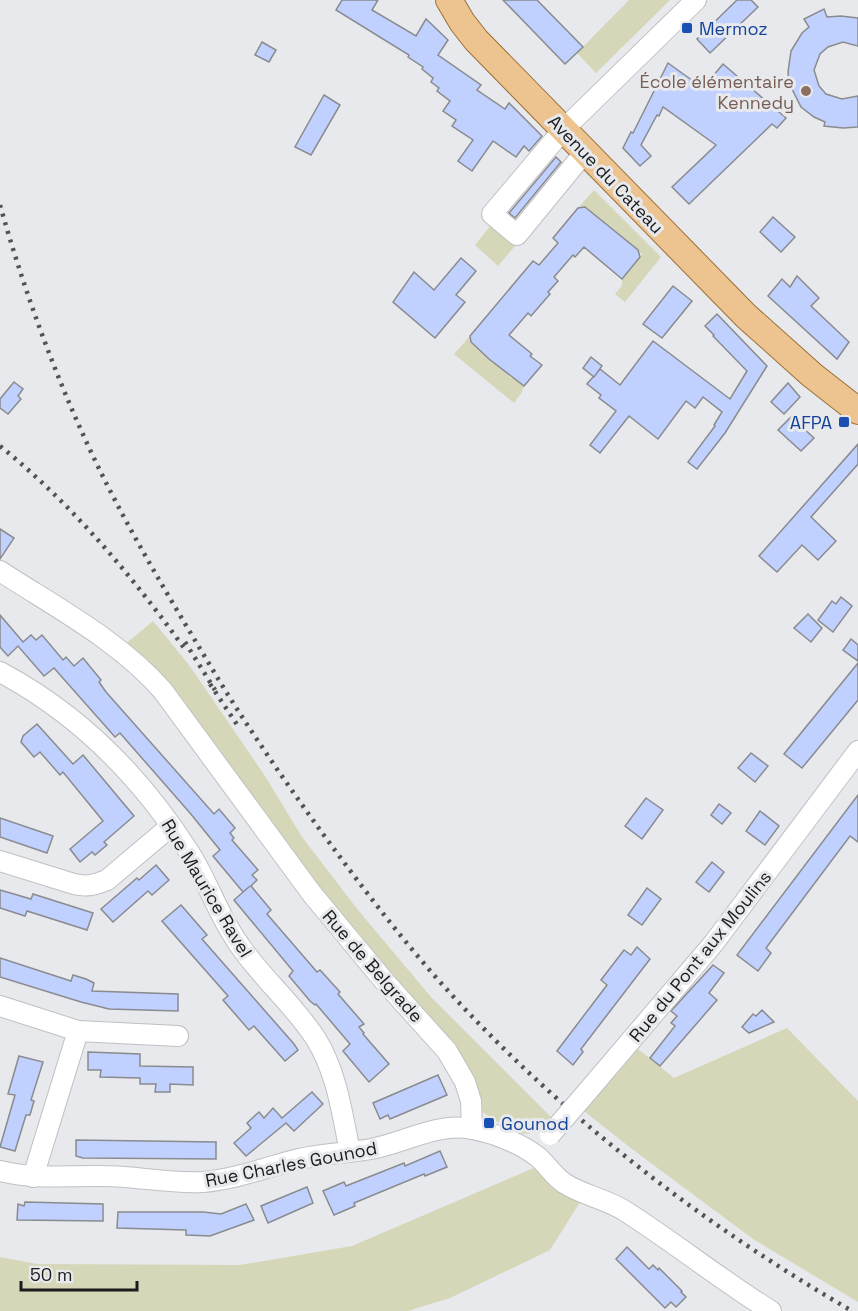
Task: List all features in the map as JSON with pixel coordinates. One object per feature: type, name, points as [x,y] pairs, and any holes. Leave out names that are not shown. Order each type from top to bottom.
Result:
[{"type":"main road","name":"Avenue du Cateau","points":[[449,0],[475,21],[568,126],[742,296],[773,339]]},
{"type":"main road","name":"Avenue du Cateau","points":[[568,126],[585,152],[746,316],[812,375],[858,411]]},
{"type":"street","points":[[585,152],[517,235],[492,214],[568,126],[696,0]]},
{"type":"street","name":"Rue de Belgrade","points":[[0,571],[116,647],[137,663],[163,691],[318,902],[447,1051],[465,1082],[471,1101],[472,1129]]},
{"type":"street","name":"Rue Maurice Ravel","points":[[0,672],[40,695],[91,735],[135,780],[171,826],[196,865],[222,916],[243,950],[309,1029],[322,1050],[334,1079],[350,1152]]},
{"type":"street","name":"Rue du Pont aux Moulins","points":[[534,1154],[713,944],[858,751]]},
{"type":"street","points":[[0,861],[82,886],[98,884],[107,880],[171,826]]},
{"type":"street","points":[[0,1006],[78,1031],[178,1036]]},
{"type":"street","points":[[33,1177],[78,1031]]},
{"type":"street","name":"Rue Charles Gounod","points":[[0,1171],[33,1177],[108,1176],[161,1182],[204,1182],[244,1175],[310,1157],[383,1146],[444,1128],[472,1129]]},
{"type":"street","points":[[472,1129],[508,1140],[534,1154],[564,1183],[619,1207],[771,1311]]},
{"type":"green space","points":[[629,0],[670,0],[596,73],[577,53]]},
{"type":"green space","points":[[594,190],[661,257],[625,302],[615,294],[622,286],[622,279],[642,254],[606,223],[578,208]]},
{"type":"green space","points":[[491,225],[516,245],[498,266],[475,245]]},
{"type":"green space","points":[[470,336],[471,342],[511,378],[513,377],[524,386],[514,403],[454,354]]},
{"type":"green space","points":[[153,621],[189,665],[265,776],[302,837],[358,910],[431,997],[555,1121],[534,1133],[517,1133],[481,1111],[474,1090],[122,647]]},
{"type":"green space","points":[[787,1028],[858,1101],[858,1302],[753,1239],[584,1111],[638,1049],[674,1078]]},
{"type":"green space","points":[[536,1167],[580,1202],[550,1250],[450,1298],[408,1311],[0,1311],[0,1257],[37,1264],[240,1265],[352,1246]]},
{"type":"building","points":[[342,0],[378,0],[372,10],[416,36],[426,19],[448,40],[438,55],[481,85],[477,90],[505,109],[509,103],[542,136],[529,151],[524,146],[516,157],[493,141],[472,171],[458,161],[473,140],[452,126],[456,120],[443,111],[450,101],[437,91],[439,88],[431,82],[433,78],[422,69],[423,67],[408,57],[409,55],[336,10]]},
{"type":"building","points":[[503,0],[537,0],[583,47],[565,64]]},
{"type":"building","points":[[737,0],[751,0],[758,7],[710,53],[697,39]]},
{"type":"building","points":[[824,9],[827,17],[858,18],[858,46],[843,42],[828,47],[820,54],[814,70],[819,86],[826,94],[842,99],[858,96],[858,127],[824,126],[825,122],[801,107],[789,83],[791,51],[802,33],[809,27],[804,19]]},
{"type":"building","points":[[262,42],[276,50],[269,62],[255,55]]},
{"type":"building","points":[[668,63],[703,88],[723,64],[786,118],[777,128],[772,124],[689,204],[672,187],[716,145],[663,107],[641,145],[651,156],[640,166],[623,148],[631,132],[633,133]]},
{"type":"building","points":[[324,95],[340,105],[311,155],[295,147]]},
{"type":"building","points":[[556,157],[561,162],[515,218],[509,213]]},
{"type":"building","points":[[585,207],[638,250],[640,257],[622,279],[584,247],[575,257],[573,255],[554,277],[558,281],[548,292],[550,294],[531,316],[528,313],[509,335],[542,365],[524,386],[489,359],[471,342],[470,336],[533,261],[539,265],[558,243],[553,238],[578,208]]},
{"type":"building","points":[[773,217],[795,237],[781,252],[760,232]]},
{"type":"building","points":[[461,258],[476,271],[456,295],[465,302],[435,338],[393,302],[414,272],[434,290]]},
{"type":"building","points":[[797,276],[819,298],[811,306],[849,342],[837,359],[768,296],[782,279],[790,287]]},
{"type":"building","points":[[673,286],[692,301],[662,338],[643,324]]},
{"type":"building","points":[[717,314],[767,366],[725,433],[697,469],[688,462],[715,426],[722,412],[703,397],[695,408],[686,401],[658,439],[629,416],[600,453],[590,445],[616,411],[599,398],[601,395],[587,384],[600,369],[620,385],[653,341],[730,399],[747,371],[705,326]]},
{"type":"building","points":[[591,357],[602,366],[594,377],[583,368]]},
{"type":"building","points":[[14,382],[23,389],[18,396],[21,399],[8,414],[0,408],[0,399]]},
{"type":"building","points":[[788,383],[800,397],[784,414],[771,402]]},
{"type":"building","points":[[791,417],[814,438],[801,451],[778,430]]},
{"type":"building","points":[[858,444],[858,464],[811,517],[836,541],[818,560],[802,545],[777,572],[759,556]]},
{"type":"building","points":[[0,529],[14,538],[0,559]]},
{"type":"building","points":[[841,597],[852,606],[833,632],[818,620],[832,601],[836,604]]},
{"type":"building","points":[[808,614],[822,628],[811,642],[794,628]]},
{"type":"building","points":[[0,615],[23,642],[31,635],[36,640],[42,635],[63,660],[66,657],[74,666],[83,658],[101,680],[99,682],[106,692],[214,814],[219,809],[235,828],[230,833],[234,838],[232,840],[258,870],[252,875],[257,880],[251,886],[271,910],[267,914],[317,972],[320,970],[340,992],[338,994],[364,1024],[359,1027],[363,1034],[389,1064],[369,1082],[343,1051],[350,1044],[289,976],[293,971],[234,900],[250,886],[243,892],[213,856],[220,850],[190,813],[120,733],[115,737],[54,668],[44,676],[18,646],[8,656],[0,647]]},
{"type":"building","points":[[851,639],[858,645],[858,661],[843,650]]},
{"type":"building","points":[[858,663],[858,700],[802,768],[784,754]]},
{"type":"building","points":[[37,724],[73,764],[83,755],[134,816],[104,842],[107,845],[95,855],[92,852],[80,862],[70,849],[103,821],[63,772],[60,775],[40,752],[34,757],[21,742],[23,736]]},
{"type":"building","points":[[751,753],[768,766],[755,782],[738,768]]},
{"type":"building","points":[[858,795],[858,842],[850,836],[766,948],[771,953],[758,971],[737,955]]},
{"type":"building","points":[[646,798],[663,810],[642,839],[625,826]]},
{"type":"building","points":[[719,804],[731,813],[722,824],[711,815]]},
{"type":"building","points":[[760,811],[779,826],[765,845],[746,831]]},
{"type":"building","points":[[0,818],[53,836],[47,853],[0,837]]},
{"type":"building","points":[[712,862],[724,872],[709,892],[696,882]]},
{"type":"building","points":[[156,865],[169,880],[152,895],[148,891],[113,922],[101,909]]},
{"type":"building","points":[[647,888],[661,899],[642,925],[628,915]]},
{"type":"building","points":[[0,890],[31,899],[33,894],[93,913],[87,930],[27,911],[25,916],[0,908]]},
{"type":"building","points":[[181,905],[207,935],[202,939],[298,1050],[285,1061],[254,1026],[249,1030],[223,1000],[228,996],[162,921]]},
{"type":"building","points":[[637,947],[650,959],[581,1049],[583,1052],[573,1065],[557,1051],[607,985],[601,980],[624,950],[631,955]]},
{"type":"building","points":[[0,958],[71,981],[73,975],[86,979],[94,983],[92,991],[178,994],[178,1011],[109,1009],[81,1002],[0,977]]},
{"type":"building","points":[[713,965],[724,973],[709,993],[717,1000],[660,1066],[650,1058],[675,1026],[671,1023],[677,1016],[671,1011]]},
{"type":"building","points":[[762,1010],[774,1022],[749,1033],[742,1027],[753,1014],[756,1016]]},
{"type":"building","points":[[88,1052],[140,1054],[140,1066],[193,1067],[193,1085],[170,1084],[170,1092],[155,1092],[156,1084],[140,1084],[140,1078],[100,1077],[101,1070],[88,1070]]},
{"type":"building","points":[[19,1056],[43,1062],[31,1100],[34,1101],[30,1115],[26,1115],[15,1151],[0,1147],[15,1095],[8,1094]]},
{"type":"building","points":[[438,1075],[447,1095],[390,1119],[388,1115],[380,1119],[373,1103]]},
{"type":"building","points":[[312,1092],[323,1104],[294,1131],[286,1123],[246,1156],[234,1143],[251,1128],[247,1123],[259,1112],[264,1118],[273,1108],[282,1118]]},
{"type":"building","points":[[76,1140],[216,1142],[216,1159],[83,1158],[76,1156]]},
{"type":"building","points":[[440,1151],[447,1167],[354,1203],[355,1206],[334,1215],[323,1191],[344,1182],[346,1186],[404,1163],[405,1166]]},
{"type":"building","points":[[307,1187],[313,1203],[268,1223],[261,1206]]},
{"type":"building","points":[[25,1202],[103,1204],[103,1221],[17,1220],[18,1204],[24,1206]]},
{"type":"building","points":[[246,1204],[254,1220],[210,1236],[186,1235],[186,1230],[117,1228],[118,1212],[221,1214]]},
{"type":"building","points":[[627,1247],[649,1269],[653,1265],[658,1270],[659,1268],[682,1291],[686,1297],[676,1307],[671,1302],[665,1308],[616,1259]]},
{"type":"railway","points":[[0,205],[19,268],[53,362],[78,424],[119,509],[237,710],[308,814],[373,901],[463,1007],[506,1051],[598,1134],[696,1210],[799,1279],[852,1311]]},
{"type":"railway","points":[[0,446],[77,517],[123,569],[187,652]]},
{"type":"railway","points":[[185,642],[215,690]]},
{"type":"railway","points":[[210,684],[238,726]]},
{"type":"place","name":"Mermoz","points":[[687,28]]},
{"type":"place","name":"École élémentaire Kennedy","points":[[806,91]]},
{"type":"place","name":"AFPA","points":[[844,422]]},
{"type":"place","name":"Gounod","points":[[489,1123]]}]
